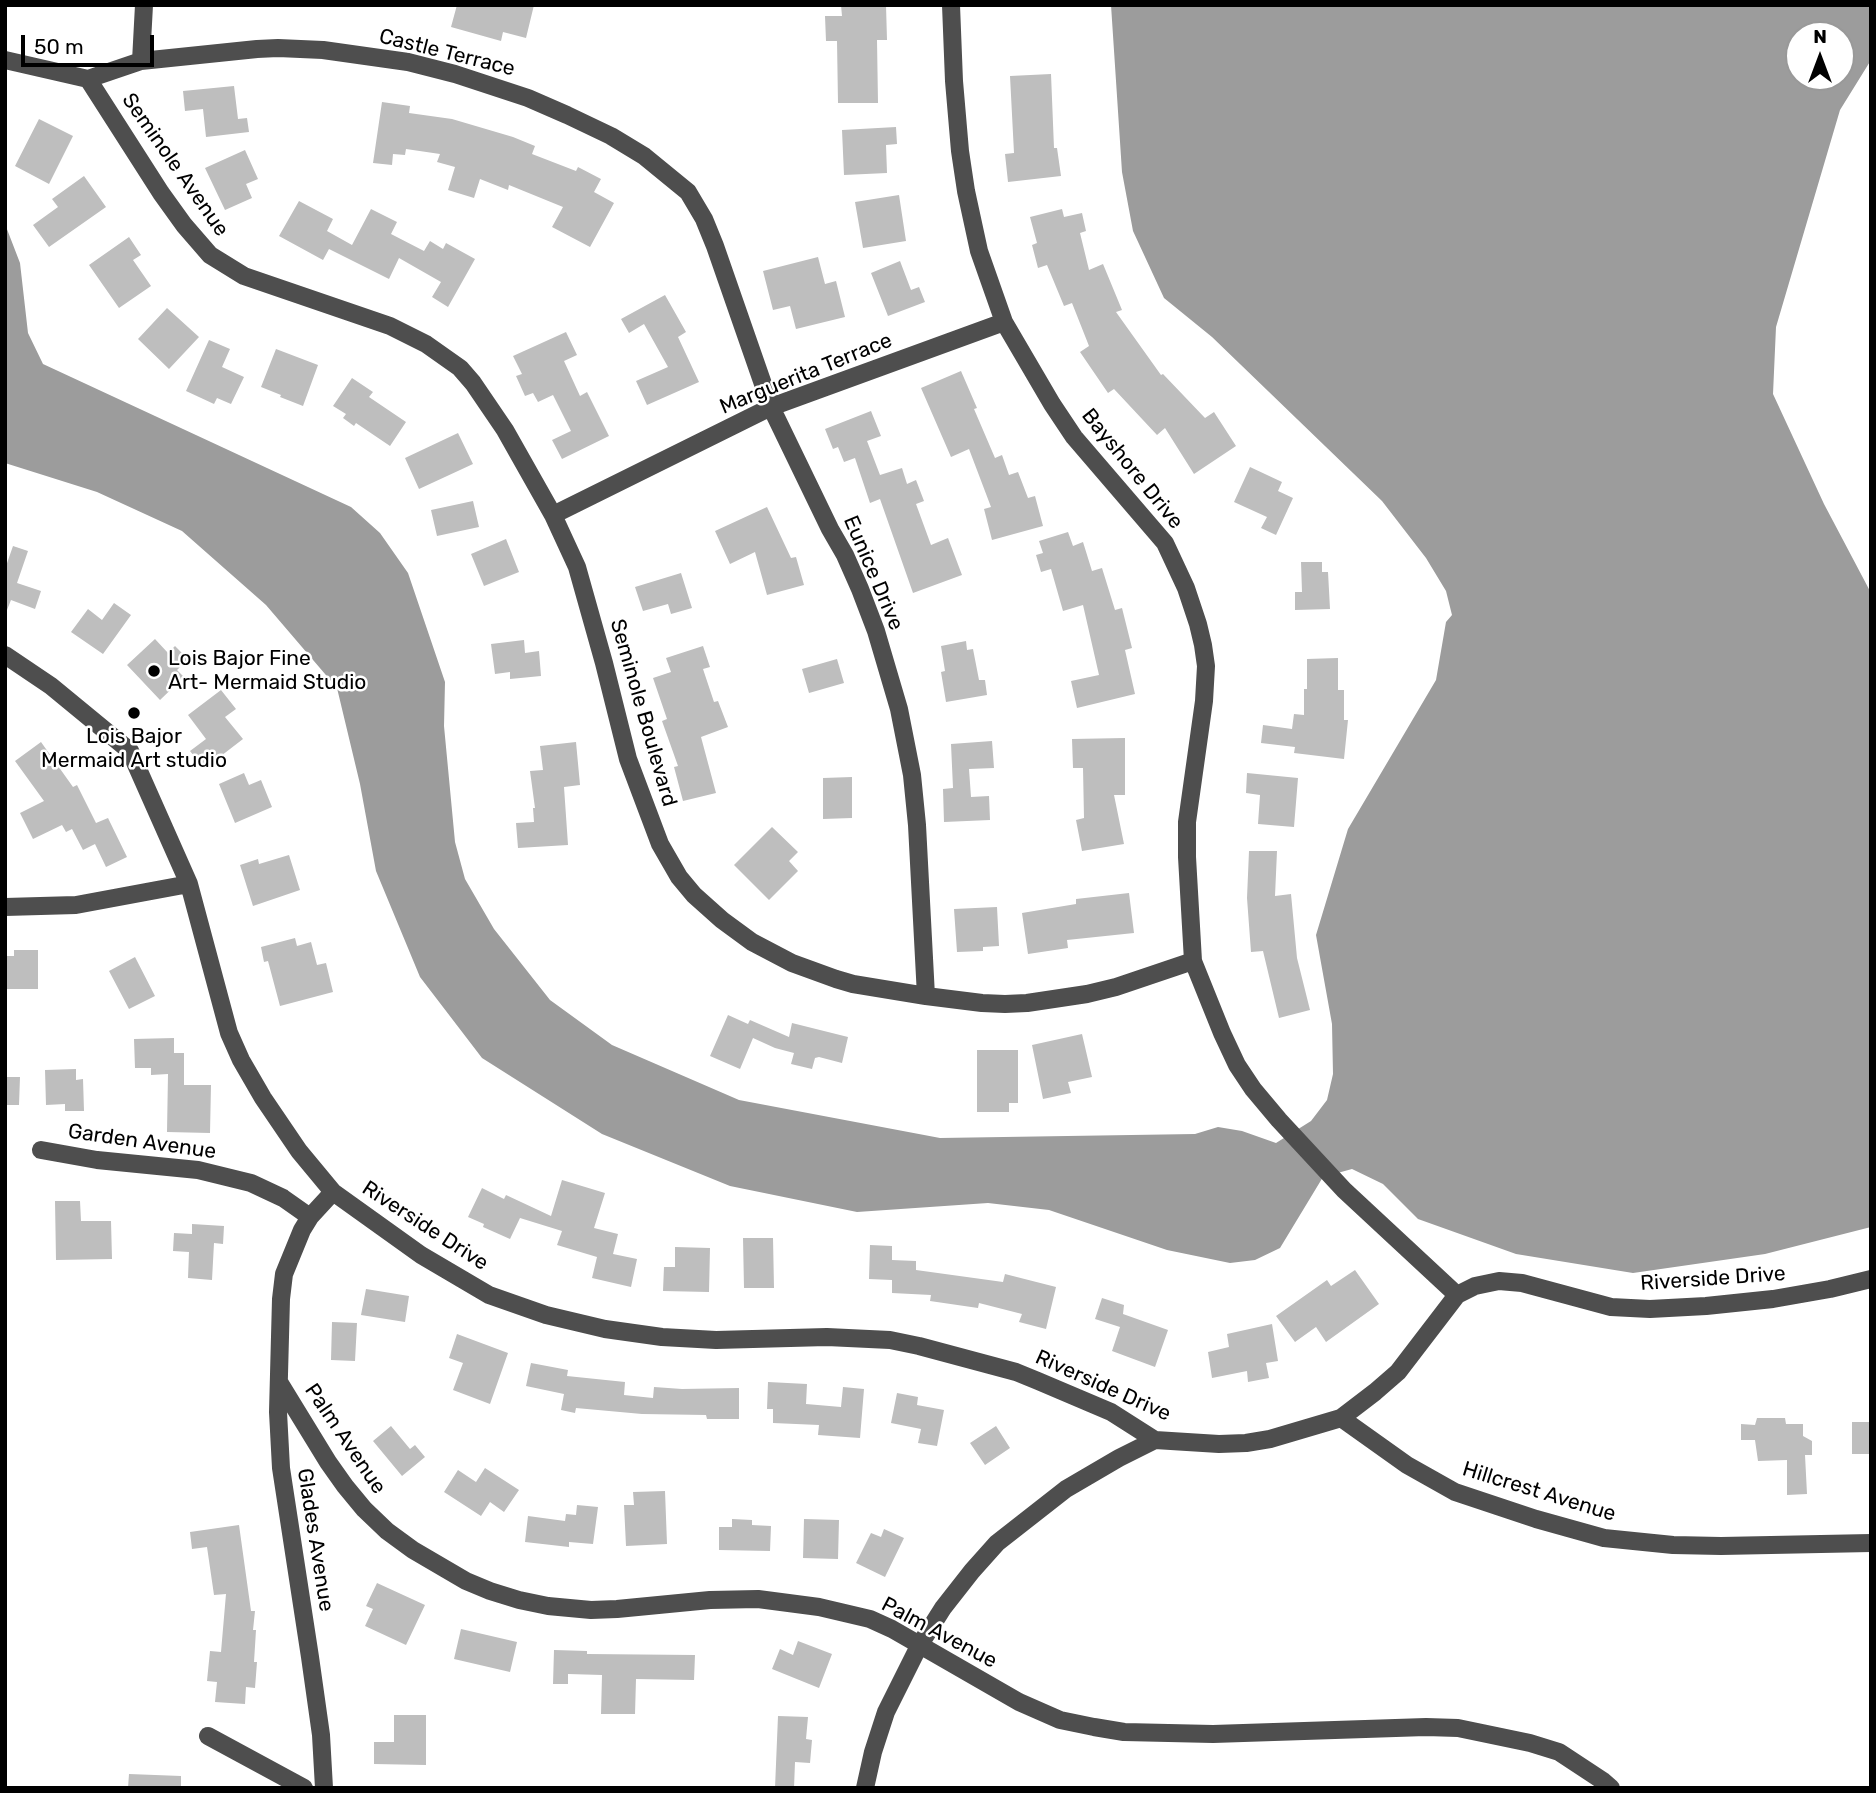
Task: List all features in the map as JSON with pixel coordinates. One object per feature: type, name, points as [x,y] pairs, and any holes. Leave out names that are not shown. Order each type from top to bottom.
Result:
[{"type":"street","points":[[141,61],[144,5]]},
{"type":"street","name":"Bayshore Drive","points":[[951,5],[955,94],[966,191],[979,251],[1004,322],[1074,437],[1165,543],[1193,605],[1206,666],[1202,719],[1187,822],[1193,961],[1222,1033],[1237,1065],[1253,1090],[1344,1190],[1457,1295]]},
{"type":"street","name":"Castle Terrace","points":[[88,79],[141,61],[278,48],[384,58],[432,68],[528,98],[567,115],[638,152],[688,191]]},
{"type":"street","points":[[5,60],[88,79]]},
{"type":"street","name":"Seminole Avenue","points":[[88,79],[161,193],[209,255],[244,276],[390,326]]},
{"type":"street","name":"Eunice Drive","points":[[688,191],[715,246],[771,407],[845,555],[876,631],[899,709],[912,775],[926,996]]},
{"type":"street","name":"Marguerita Terrace","points":[[553,515],[771,407],[1004,322]]},
{"type":"street","name":"Seminole Boulevard","points":[[390,326],[426,344],[460,369],[473,383],[505,430],[553,515],[581,579],[628,759],[660,844],[679,877],[694,895],[722,920],[752,943],[814,972],[836,979],[926,996],[1005,1004],[1097,992],[1193,961]]},
{"type":"street","name":"Riverside Drive","points":[[5,655],[51,686],[130,751],[190,884],[229,1033],[237,1051],[282,1128],[333,1192],[421,1255],[489,1295],[546,1315],[605,1329],[662,1337],[716,1340],[827,1337],[890,1340],[1016,1372],[1111,1412],[1155,1440],[1219,1444],[1245,1443],[1298,1432],[1341,1418],[1398,1371],[1457,1295],[1475,1286],[1499,1280],[1522,1283],[1611,1307],[1650,1309],[1773,1299],[1871,1279]]},
{"type":"street","points":[[5,907],[76,905],[190,884]]},
{"type":"street","name":"Garden Avenue","points":[[41,1150],[97,1160],[198,1170],[251,1183],[283,1198],[310,1217]]},
{"type":"street","name":"Riverside Drive","points":[[281,1299],[284,1274],[292,1251],[310,1217],[333,1192]]},
{"type":"street","name":"Glades Avenue","points":[[281,1299],[278,1422],[281,1468],[321,1735],[324,1788]]},
{"type":"street","name":"Palm Avenue","points":[[279,1382],[328,1462],[364,1509],[387,1531],[413,1550],[466,1581],[490,1591],[548,1606],[591,1609],[710,1600],[758,1599],[795,1603],[870,1619],[1020,1702],[1059,1720],[1124,1732],[1213,1734],[1458,1728],[1559,1752],[1611,1788]]},
{"type":"street","name":"Hillcrest Avenue","points":[[1341,1418],[1406,1465],[1455,1492],[1535,1519],[1604,1538],[1673,1545],[1721,1546],[1871,1543]]},
{"type":"street","points":[[865,1788],[886,1712],[919,1646],[955,1592],[997,1544],[1066,1489],[1155,1440]]},
{"type":"street","points":[[208,1736],[304,1788]]},
{"type":"shaded area","points":[[1111,5],[1871,5],[1871,60],[1855,86],[1855,21],[1785,21],[1785,91],[1852,91],[1840,110],[1776,327],[1773,394],[1824,504],[1871,593],[1871,1227],[1765,1254],[1633,1273],[1516,1254],[1418,1219],[1383,1184],[1352,1169],[1323,1177],[1280,1248],[1255,1260],[1230,1263],[1167,1250],[1049,1210],[988,1203],[857,1212],[730,1186],[602,1134],[482,1058],[420,977],[376,871],[360,784],[337,688],[266,605],[182,531],[97,492],[5,463],[5,224],[20,263],[28,333],[43,364],[351,507],[380,533],[408,573],[445,682],[444,726],[455,842],[465,879],[494,929],[550,1000],[612,1045],[739,1100],[940,1138],[1195,1134],[1218,1127],[1242,1131],[1276,1143],[1311,1121],[1327,1100],[1333,1074],[1332,1024],[1316,935],[1348,829],[1436,680],[1446,622],[1452,615],[1446,591],[1426,558],[1382,501],[1212,337],[1164,298],[1133,231],[1122,172]]},
{"type":"building","points":[[457,5],[534,5],[526,38],[503,32],[501,41],[451,27]]},
{"type":"building","points":[[841,5],[886,5],[887,40],[877,40],[878,103],[838,103],[837,41],[826,41],[825,16],[842,16]]},
{"type":"building","points":[[1051,74],[1054,148],[1057,148],[1061,176],[1008,182],[1005,154],[1014,153],[1010,76]]},
{"type":"building","points":[[234,86],[238,119],[247,118],[249,132],[206,137],[203,109],[185,111],[183,91]]},
{"type":"building","points":[[382,102],[410,106],[409,113],[452,119],[513,137],[535,146],[532,154],[576,171],[578,167],[601,179],[594,192],[614,203],[590,247],[552,227],[563,207],[509,185],[508,190],[480,179],[474,198],[448,190],[455,167],[437,162],[440,154],[406,149],[405,155],[393,154],[392,165],[373,163]]},
{"type":"building","points":[[39,119],[73,136],[49,184],[15,166]]},
{"type":"building","points":[[896,127],[897,144],[886,145],[887,173],[844,175],[842,130]]},
{"type":"building","points":[[245,150],[258,179],[246,184],[252,198],[225,210],[205,168]]},
{"type":"building","points":[[84,176],[106,207],[49,247],[33,225],[58,207],[52,199]]},
{"type":"building","points":[[899,195],[906,241],[863,248],[855,202]]},
{"type":"building","points":[[299,201],[333,219],[327,231],[352,245],[371,209],[397,222],[391,234],[424,251],[430,241],[443,249],[446,243],[475,259],[448,307],[432,297],[441,282],[399,258],[389,279],[329,249],[323,260],[279,236]]},
{"type":"building","points":[[1062,209],[1064,217],[1082,213],[1086,231],[1080,233],[1089,270],[1103,264],[1122,310],[1116,312],[1161,375],[1163,374],[1205,418],[1214,412],[1236,446],[1194,474],[1165,428],[1157,435],[1114,389],[1108,393],[1080,352],[1089,346],[1072,303],[1064,306],[1047,265],[1038,268],[1032,245],[1037,243],[1030,217]]},
{"type":"building","points":[[129,237],[141,255],[133,260],[151,286],[119,308],[89,265]]},
{"type":"building","points":[[818,257],[825,284],[836,281],[845,317],[796,329],[790,306],[773,310],[763,271]]},
{"type":"building","points":[[900,261],[911,290],[919,287],[925,302],[888,316],[871,273]]},
{"type":"building","points":[[665,295],[686,332],[678,337],[699,382],[647,405],[636,381],[668,367],[644,324],[629,333],[621,319]]},
{"type":"building","points":[[167,308],[199,337],[169,369],[138,339]]},
{"type":"building","points":[[566,332],[577,355],[564,361],[580,396],[587,392],[609,436],[562,459],[552,440],[571,431],[553,395],[538,402],[533,393],[525,396],[516,376],[522,374],[513,356]]},
{"type":"building","points":[[209,340],[230,349],[222,367],[244,377],[231,404],[217,398],[214,404],[186,391]]},
{"type":"building","points":[[276,349],[318,365],[303,406],[261,387]]},
{"type":"building","points":[[961,371],[995,458],[1002,455],[1009,475],[1018,472],[1028,498],[1035,496],[1043,526],[992,540],[984,509],[991,507],[969,449],[951,457],[921,388]]},
{"type":"building","points":[[352,378],[373,392],[369,397],[406,422],[390,446],[356,423],[354,426],[343,418],[346,414],[333,406]]},
{"type":"building","points":[[871,411],[881,436],[867,441],[880,475],[902,468],[907,484],[916,480],[924,501],[916,504],[931,545],[948,538],[962,575],[913,593],[880,499],[870,503],[855,458],[844,462],[838,447],[833,449],[825,429]]},
{"type":"building","points":[[458,433],[473,464],[419,489],[405,458]]},
{"type":"building","points":[[1250,467],[1282,482],[1278,491],[1293,498],[1276,535],[1261,528],[1267,517],[1234,502]]},
{"type":"building","points":[[473,501],[479,527],[437,536],[431,510]]},
{"type":"building","points":[[767,507],[791,558],[796,557],[804,585],[767,595],[755,552],[730,564],[715,531]]},
{"type":"building","points":[[1068,532],[1073,546],[1083,542],[1092,571],[1102,568],[1115,610],[1122,608],[1132,648],[1125,650],[1135,694],[1077,708],[1071,681],[1099,675],[1083,605],[1063,611],[1051,569],[1041,572],[1036,555],[1043,553],[1039,541]]},
{"type":"building","points":[[506,539],[519,572],[484,586],[471,554]]},
{"type":"building","points":[[13,546],[28,551],[17,583],[41,591],[35,609],[11,600],[7,610],[5,609],[5,569]]},
{"type":"building","points":[[1301,562],[1322,562],[1322,572],[1328,572],[1330,609],[1295,610],[1295,592],[1302,592]]},
{"type":"building","points":[[681,573],[692,608],[671,614],[668,604],[643,611],[635,587]]},
{"type":"building","points":[[114,603],[131,615],[103,654],[71,632],[88,609],[102,620]]},
{"type":"building","points":[[155,639],[168,653],[175,646],[188,659],[177,670],[184,677],[160,700],[127,665]]},
{"type":"building","points":[[524,640],[525,653],[539,651],[541,676],[510,679],[510,672],[495,674],[491,644]]},
{"type":"building","points":[[966,641],[967,650],[973,649],[979,680],[985,680],[987,695],[946,702],[941,672],[945,671],[941,646]]},
{"type":"building","points":[[703,646],[710,667],[703,669],[714,702],[718,701],[728,727],[701,737],[716,793],[683,801],[674,767],[678,766],[662,721],[667,719],[653,678],[671,672],[666,658]]},
{"type":"building","points":[[1338,658],[1338,690],[1344,690],[1344,720],[1348,720],[1344,759],[1294,753],[1295,747],[1261,743],[1263,725],[1292,729],[1294,714],[1304,715],[1307,659]]},
{"type":"building","points":[[837,659],[844,683],[809,693],[802,669]]},
{"type":"building","points":[[221,690],[236,709],[225,717],[243,739],[204,769],[190,751],[206,739],[188,715]]},
{"type":"building","points":[[1125,738],[1125,795],[1114,795],[1124,844],[1082,851],[1076,820],[1084,818],[1083,768],[1073,768],[1072,739]]},
{"type":"building","points":[[992,741],[994,768],[969,769],[971,797],[989,796],[990,820],[944,822],[943,789],[953,788],[951,744]]},
{"type":"building","points":[[41,742],[73,787],[77,785],[96,823],[108,818],[127,857],[106,867],[95,844],[83,850],[72,829],[66,832],[62,825],[33,839],[20,813],[44,801],[15,761]]},
{"type":"building","points":[[576,742],[580,785],[564,787],[568,845],[518,848],[516,823],[534,822],[530,771],[543,770],[540,746]]},
{"type":"building","points":[[244,773],[249,785],[261,780],[272,807],[235,823],[219,784]]},
{"type":"building","points":[[1247,773],[1298,778],[1294,827],[1258,824],[1260,795],[1246,793]]},
{"type":"building","points":[[852,777],[852,818],[823,819],[823,778]]},
{"type":"building","points":[[772,827],[798,852],[789,861],[798,871],[769,900],[734,865]]},
{"type":"building","points":[[1249,851],[1277,851],[1275,896],[1291,894],[1297,958],[1310,1010],[1279,1018],[1263,951],[1251,952],[1247,898]]},
{"type":"building","points":[[289,855],[300,890],[253,906],[240,865],[258,859],[259,864]]},
{"type":"building","points":[[1129,893],[1134,933],[1067,940],[1068,948],[1028,954],[1022,913],[1076,904],[1076,899]]},
{"type":"building","points":[[997,907],[999,946],[983,947],[983,951],[957,952],[954,909]]},
{"type":"building","points":[[295,938],[297,946],[311,942],[317,965],[326,963],[333,992],[280,1006],[268,961],[264,962],[261,947]]},
{"type":"building","points":[[14,950],[38,950],[38,989],[5,989],[5,956],[14,956]]},
{"type":"building","points":[[135,957],[155,996],[129,1009],[109,971]]},
{"type":"building","points":[[728,1015],[748,1024],[750,1020],[789,1037],[792,1023],[848,1037],[842,1063],[819,1057],[815,1058],[812,1069],[791,1064],[794,1053],[753,1038],[740,1069],[710,1056]]},
{"type":"building","points":[[1082,1034],[1092,1077],[1068,1082],[1071,1093],[1043,1099],[1032,1045]]},
{"type":"building","points":[[174,1038],[174,1053],[184,1053],[184,1085],[211,1085],[210,1133],[167,1132],[168,1074],[151,1075],[151,1068],[135,1068],[134,1039]]},
{"type":"building","points":[[977,1050],[1018,1050],[1018,1103],[1009,1103],[1009,1112],[977,1112]]},
{"type":"building","points":[[76,1069],[76,1080],[83,1079],[84,1111],[65,1111],[65,1104],[46,1105],[45,1070]]},
{"type":"building","points":[[5,1077],[20,1077],[19,1105],[5,1105]]},
{"type":"building","points":[[562,1180],[605,1193],[594,1228],[618,1234],[613,1254],[637,1259],[631,1287],[592,1278],[597,1257],[557,1245],[562,1231],[520,1218],[510,1239],[468,1217],[482,1188],[504,1199],[506,1195],[551,1216]]},
{"type":"building","points":[[55,1201],[80,1201],[81,1221],[111,1221],[112,1259],[56,1260]]},
{"type":"building","points":[[192,1224],[224,1226],[223,1244],[214,1243],[212,1280],[188,1278],[189,1252],[173,1251],[174,1233],[192,1234]]},
{"type":"building","points":[[743,1238],[773,1238],[774,1288],[744,1288]]},
{"type":"building","points":[[870,1245],[892,1246],[892,1260],[916,1261],[916,1270],[1003,1282],[1005,1274],[1056,1287],[1046,1329],[1019,1322],[1022,1314],[979,1303],[978,1308],[930,1301],[931,1295],[892,1293],[892,1280],[869,1279]]},
{"type":"building","points":[[675,1247],[710,1248],[709,1292],[663,1291],[664,1267],[675,1267]]},
{"type":"building","points":[[1355,1270],[1379,1304],[1326,1342],[1316,1327],[1295,1342],[1276,1316],[1327,1280],[1331,1286]]},
{"type":"building","points":[[366,1289],[409,1296],[405,1322],[361,1315]]},
{"type":"building","points":[[1102,1298],[1124,1305],[1123,1314],[1168,1330],[1155,1367],[1112,1351],[1120,1327],[1095,1319]]},
{"type":"building","points":[[332,1322],[357,1323],[355,1361],[331,1360]]},
{"type":"building","points":[[1272,1324],[1278,1361],[1266,1363],[1269,1378],[1248,1382],[1247,1371],[1212,1378],[1208,1352],[1229,1347],[1227,1334]]},
{"type":"building","points":[[457,1334],[508,1353],[490,1404],[453,1390],[463,1363],[449,1358]]},
{"type":"building","points":[[531,1363],[568,1370],[567,1376],[625,1382],[624,1395],[653,1398],[654,1387],[739,1388],[739,1419],[707,1419],[706,1415],[642,1414],[576,1408],[575,1413],[561,1410],[564,1394],[526,1386]]},
{"type":"building","points":[[768,1382],[807,1384],[806,1404],[841,1407],[843,1387],[864,1389],[860,1438],[818,1435],[819,1425],[773,1423],[773,1409],[767,1409]]},
{"type":"building","points":[[897,1393],[918,1397],[917,1405],[944,1410],[937,1446],[918,1443],[921,1429],[891,1423]]},
{"type":"building","points":[[1757,1418],[1785,1418],[1786,1424],[1803,1424],[1803,1436],[1812,1441],[1812,1455],[1805,1455],[1807,1494],[1787,1495],[1787,1460],[1758,1461],[1755,1440],[1741,1440],[1741,1424],[1755,1425]]},
{"type":"building","points":[[1852,1422],[1871,1422],[1871,1454],[1852,1454]]},
{"type":"building","points":[[391,1426],[410,1449],[415,1445],[425,1457],[402,1476],[373,1441]]},
{"type":"building","points":[[996,1426],[1010,1448],[985,1465],[970,1443]]},
{"type":"building","points":[[485,1468],[519,1490],[504,1512],[490,1502],[481,1516],[444,1492],[458,1470],[476,1482]]},
{"type":"building","points":[[665,1491],[667,1544],[626,1546],[624,1505],[634,1505],[633,1492]]},
{"type":"building","points":[[577,1505],[598,1507],[593,1544],[569,1542],[569,1547],[525,1542],[528,1516],[565,1521],[566,1514],[576,1515]]},
{"type":"building","points":[[732,1519],[752,1520],[752,1525],[771,1526],[770,1551],[719,1550],[719,1527],[732,1527]]},
{"type":"building","points":[[804,1519],[839,1520],[838,1559],[803,1558]]},
{"type":"building","points":[[239,1525],[251,1611],[255,1611],[253,1630],[256,1630],[255,1688],[246,1687],[245,1704],[215,1702],[217,1682],[207,1681],[210,1651],[221,1652],[226,1594],[214,1595],[207,1547],[192,1549],[190,1532]]},
{"type":"building","points":[[884,1529],[904,1538],[885,1577],[856,1563],[871,1533],[881,1537]]},
{"type":"building","points":[[377,1583],[425,1605],[406,1645],[365,1626],[373,1609],[366,1606]]},
{"type":"building","points":[[461,1629],[517,1642],[510,1672],[454,1659]]},
{"type":"building","points":[[798,1641],[832,1654],[819,1688],[772,1669],[780,1649],[793,1655]]},
{"type":"building","points":[[554,1650],[587,1651],[587,1654],[695,1655],[694,1680],[636,1679],[635,1714],[601,1714],[602,1675],[568,1674],[568,1684],[553,1684]]},
{"type":"building","points":[[394,1715],[426,1715],[426,1765],[374,1764],[374,1742],[394,1742]]},
{"type":"building","points":[[778,1716],[808,1717],[806,1739],[812,1740],[810,1763],[795,1762],[794,1788],[775,1788]]},
{"type":"building","points":[[129,1774],[181,1776],[181,1788],[128,1788]]},
{"type":"place","name":"Lois Bajor Fine Art- Mermaid Studio","points":[[154,671]]},
{"type":"place","name":"Lois Bajor Mermaid Art studio","points":[[134,713]]}]
